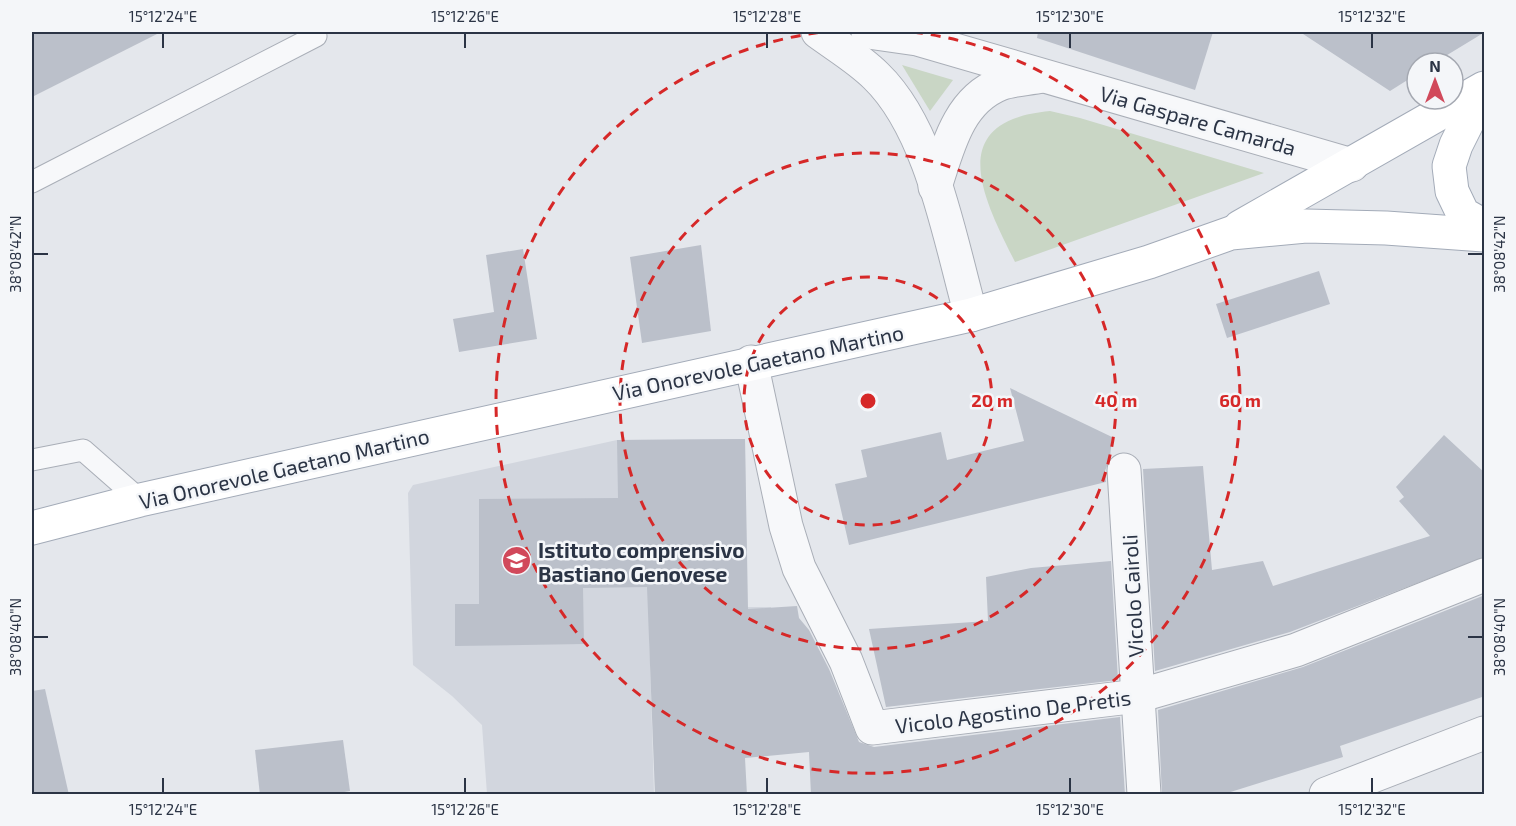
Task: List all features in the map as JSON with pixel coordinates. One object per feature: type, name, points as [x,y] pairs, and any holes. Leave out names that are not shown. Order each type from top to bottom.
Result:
[{"type":"main road","points":[[1231,233],[1485,88]]},
{"type":"main road","points":[[1485,88],[1456,145],[1449,166],[1452,191],[1463,214],[1485,226]]},
{"type":"main road","name":"Via Onorevole Gaetano Martino","points":[[32,528],[140,500],[751,362],[971,315],[1149,262],[1231,233],[1306,226],[1386,228],[1485,235]]},
{"type":"street","points":[[818,32],[876,75],[901,105],[918,139],[935,187],[971,315]]},
{"type":"street","name":"Via Gaspare Camarda","points":[[868,32],[917,39],[1352,165]]},
{"type":"street","name":"Via Gaspare Camarda","points":[[935,187],[951,138],[964,112],[979,96],[1001,84],[1043,76]]},
{"type":"street","name":"Vicolo Agostino De Pretis","points":[[751,362],[786,525],[799,568],[846,661],[872,728],[1138,696],[1296,650],[1485,575]]},
{"type":"street","name":"Vicolo Cairoli","points":[[1124,470],[1144,795]]},
{"type":"street","points":[[1326,795],[1485,733]]},
{"type":"lane","points":[[32,182],[316,36]]},
{"type":"lane","points":[[32,460],[82,450],[140,500]]},
{"type":"shaded area","points":[[745,439],[747,607],[771,607],[771,622],[649,628],[654,794],[487,794],[482,725],[452,696],[413,665],[408,493],[413,485],[617,440]]},
{"type":"green space","points":[[902,65],[953,80],[930,111]]},
{"type":"green space","points":[[1050,111],[1264,173],[1015,262],[992,213],[984,189],[980,166],[983,146],[995,130],[1016,118]]},
{"type":"building","points":[[32,32],[161,32],[32,97]]},
{"type":"building","points":[[1038,32],[1213,32],[1195,90],[1037,38]]},
{"type":"building","points":[[1300,32],[1485,32],[1454,51],[1405,51],[1405,82],[1390,91]]},
{"type":"building","points":[[701,245],[711,331],[642,343],[630,257]]},
{"type":"building","points":[[523,249],[537,339],[459,352],[453,319],[494,312],[486,255]]},
{"type":"building","points":[[1319,271],[1330,304],[1227,338],[1216,304]]},
{"type":"building","points":[[1010,388],[1112,437],[1110,458],[1105,471],[1106,482],[849,545],[835,484],[867,477],[861,450],[941,432],[947,460],[1024,441]]},
{"type":"building","points":[[1444,435],[1485,473],[1485,557],[1290,632],[1155,671],[1143,469],[1203,466],[1212,570],[1263,561],[1273,586],[1430,536],[1399,501],[1404,497],[1396,487]]},
{"type":"building","points":[[745,439],[748,609],[797,606],[799,618],[809,630],[829,669],[859,742],[874,747],[1120,717],[1125,795],[811,795],[809,752],[745,758],[747,795],[655,795],[647,587],[583,588],[584,644],[455,646],[455,604],[479,604],[479,499],[618,498],[617,440]]},
{"type":"building","points":[[1111,561],[1118,680],[886,707],[869,629],[988,621],[986,577],[1031,568]]},
{"type":"building","points":[[1485,595],[1485,696],[1340,746],[1343,757],[1221,795],[1162,795],[1158,710],[1303,667]]},
{"type":"building","points":[[45,689],[69,795],[32,795],[32,691]]},
{"type":"building","points":[[343,740],[350,791],[327,795],[260,795],[255,750]]},
{"type":"place","name":"Istituto comprensivo Bastiano Genovese","points":[[517,561]]}]
